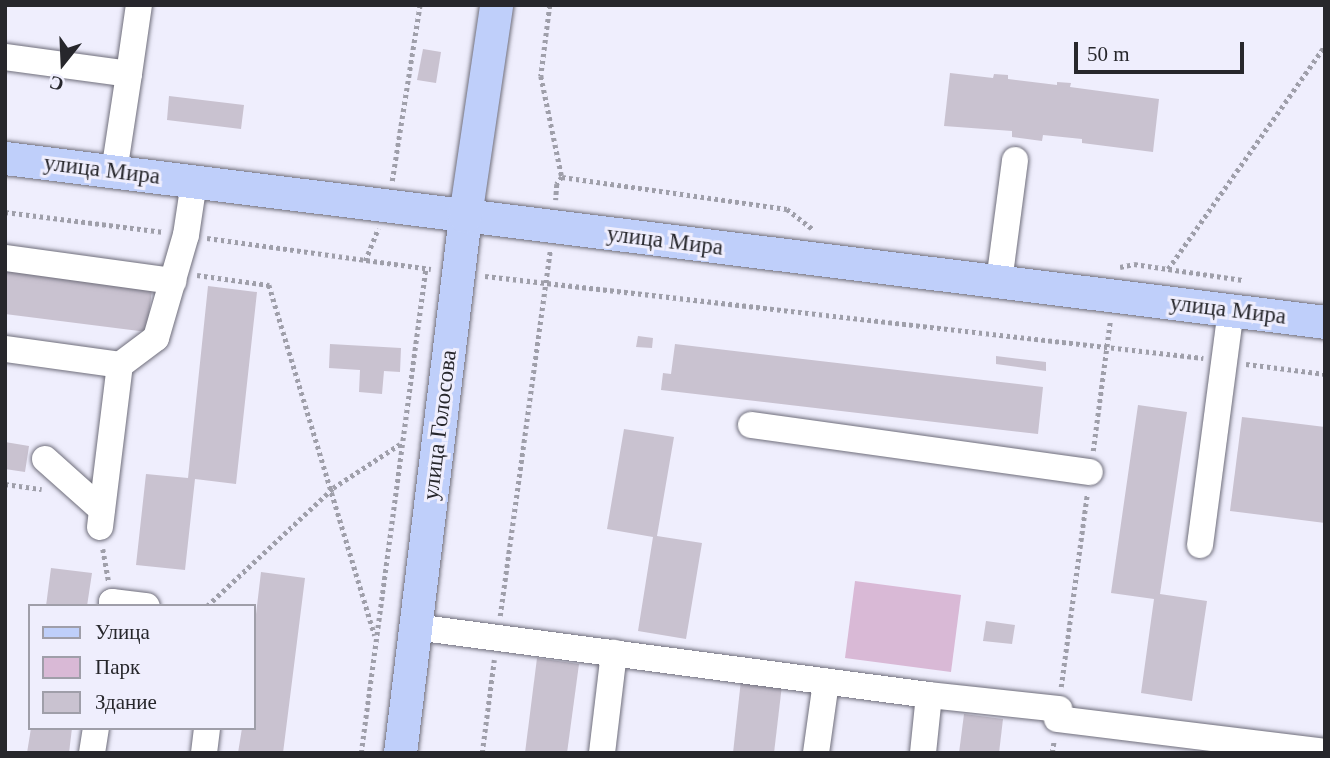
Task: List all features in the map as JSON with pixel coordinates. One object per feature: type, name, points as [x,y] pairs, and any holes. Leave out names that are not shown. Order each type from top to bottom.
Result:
[{"type":"main road","name":"улица Голосова","points":[[483,97],[484,5]]},
{"type":"main road","name":"улица Голосова","points":[[400,753],[465,216],[496,5]]},
{"type":"main road","name":"улица Мира","points":[[5,158],[999,282],[1111,281],[1231,310],[1325,322]]},
{"type":"lane","points":[[114,172],[139,5]]},
{"type":"lane","points":[[5,57],[129,74]]},
{"type":"lane","points":[[999,282],[1015,160]]},
{"type":"lane","points":[[5,349],[120,365],[156,338],[186,235],[194,182]]},
{"type":"lane","points":[[5,258],[174,277]]},
{"type":"lane","points":[[1200,545],[1231,310]]},
{"type":"lane","points":[[101,519],[120,365]]},
{"type":"lane","points":[[751,425],[1090,472]]},
{"type":"lane","points":[[45,459],[101,519]]},
{"type":"lane","points":[[415,628],[929,695],[1324,752],[1325,735]]},
{"type":"lane","points":[[602,753],[614,653]]},
{"type":"lane","points":[[816,753],[825,682]]},
{"type":"lane","points":[[923,753],[929,695]]},
{"type":"lane","points":[[92,753],[96,730]]},
{"type":"lane","points":[[204,753],[207,730]]},
{"type":"path","points":[[365,261],[388,206],[420,5]]},
{"type":"path","points":[[482,753],[557,184],[562,177],[541,76],[550,5]]},
{"type":"path","points":[[1168,269],[1325,46]]},
{"type":"path","points":[[562,177],[787,209],[815,230]]},
{"type":"path","points":[[5,212],[545,284],[1107,345],[1325,374]]},
{"type":"path","points":[[1052,753],[1107,345],[1111,281],[1121,268],[1134,264],[1243,280]]},
{"type":"path","points":[[361,753],[426,268]]},
{"type":"path","points":[[174,277],[270,285],[376,638]]},
{"type":"path","points":[[209,604],[332,488],[401,444]]},
{"type":"path","points":[[101,519],[112,604]]},
{"type":"green space","points":[[855,581],[961,595],[951,672],[845,658]]},
{"type":"building","points":[[423,49],[441,52],[436,83],[417,80]]},
{"type":"building","points":[[950,73],[993,78],[994,74],[1008,75],[1008,79],[1057,85],[1057,82],[1071,83],[1070,87],[1159,99],[1153,152],[1082,143],[1082,139],[1043,135],[1042,141],[1012,137],[1012,131],[944,126]]},
{"type":"building","points":[[169,96],[244,105],[241,129],[167,120]]},
{"type":"building","points":[[5,270],[152,289],[147,332],[5,314]]},
{"type":"building","points":[[208,286],[257,292],[236,484],[195,479],[185,570],[136,565],[146,474],[188,478]]},
{"type":"building","points":[[638,336],[653,338],[652,348],[636,347]]},
{"type":"building","points":[[330,344],[401,348],[400,372],[384,371],[382,394],[359,392],[360,370],[329,368]]},
{"type":"building","points":[[675,344],[1043,387],[1038,434],[661,390],[663,373],[671,374]]},
{"type":"building","points":[[996,356],[1046,362],[1046,371],[996,364]]},
{"type":"building","points":[[1138,405],[1187,412],[1160,594],[1207,601],[1192,701],[1141,693],[1154,599],[1111,593]]},
{"type":"building","points":[[1242,417],[1325,427],[1325,523],[1230,511]]},
{"type":"building","points":[[624,429],[674,437],[657,536],[702,543],[686,639],[638,631],[653,537],[607,529]]},
{"type":"building","points":[[5,442],[29,446],[25,472],[5,469]]},
{"type":"building","points":[[51,568],[92,573],[87,604],[46,604]]},
{"type":"building","points":[[261,572],[305,578],[283,753],[238,753],[242,730],[256,730],[256,614]]},
{"type":"building","points":[[986,621],[1015,625],[1012,644],[983,641]]},
{"type":"building","points":[[537,658],[579,664],[567,753],[525,753]]},
{"type":"building","points":[[741,680],[782,685],[774,753],[733,753]]},
{"type":"building","points":[[964,714],[1003,719],[999,753],[959,753]]},
{"type":"building","points":[[31,730],[72,730],[69,753],[27,753]]}]
